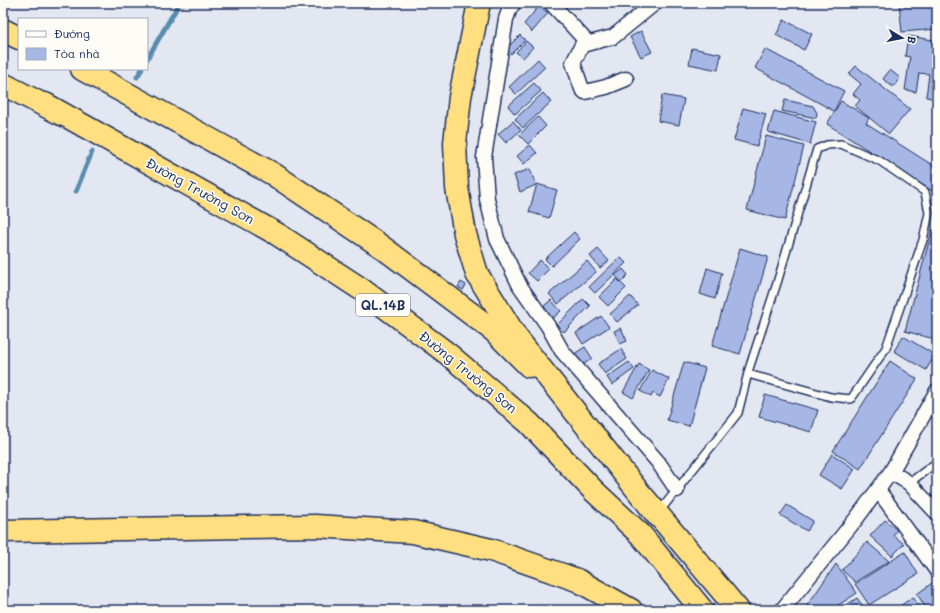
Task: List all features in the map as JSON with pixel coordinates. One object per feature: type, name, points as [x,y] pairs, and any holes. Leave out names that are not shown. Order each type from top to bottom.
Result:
[{"type":"highway","points":[[479,3],[460,97],[455,143],[457,188],[465,234],[477,274],[516,337],[658,514]]},
{"type":"highway","points":[[3,30],[18,38]]},
{"type":"highway","points":[[84,70],[273,174],[382,247],[494,331],[563,401],[738,610]]},
{"type":"highway","name":"Đường Trường Sơn","points":[[3,79],[61,114],[276,234],[361,289],[448,354],[529,423],[594,491],[641,535],[702,610]]},
{"type":"highway","points":[[3,84],[61,114]]},
{"type":"highway","points":[[3,531],[315,526],[413,532],[491,550],[577,580],[631,610]]},
{"type":"street","points":[[514,3],[510,8],[506,19],[484,157],[487,199],[497,239],[520,286],[548,326],[562,351],[658,462],[677,490]]},
{"type":"street","points":[[551,3],[588,43]]},
{"type":"street","points":[[626,78],[599,89],[585,92],[582,89],[573,63],[582,45],[614,37],[655,3]]},
{"type":"street","points":[[782,610],[891,472],[937,391]]},
{"type":"street","points":[[891,472],[909,483],[937,513]]},
{"type":"street","points":[[878,490],[937,571]]},
{"type":"lane","points":[[658,514],[738,413],[748,374],[817,149],[827,144],[841,144],[880,161],[925,192],[929,213],[923,240],[886,348],[851,399],[831,397],[748,374]]},
{"type":"lane","points":[[909,483],[937,462]]},
{"type":"building","points":[[899,3],[937,3],[937,29],[902,32]]},
{"type":"building","points":[[539,6],[548,13],[532,32],[524,24]]},
{"type":"building","points":[[784,20],[812,34],[804,50],[776,35]]},
{"type":"building","points":[[641,31],[652,52],[641,57],[630,37]]},
{"type":"building","points":[[520,35],[525,40],[511,54],[506,49]]},
{"type":"building","points":[[908,36],[933,40],[933,45],[937,46],[937,99],[926,97],[929,74],[919,73],[916,92],[905,90],[910,57],[905,56]]},
{"type":"building","points":[[526,41],[533,47],[523,58],[516,52]]},
{"type":"building","points":[[692,48],[721,54],[718,70],[689,64]]},
{"type":"building","points":[[765,49],[844,91],[834,111],[755,68]]},
{"type":"building","points":[[538,59],[545,67],[516,94],[509,87]]},
{"type":"building","points":[[856,66],[910,109],[889,134],[855,106],[860,100],[853,94],[861,84],[849,74]]},
{"type":"building","points":[[890,70],[900,78],[893,87],[883,79]]},
{"type":"building","points":[[534,83],[541,91],[515,114],[508,106]]},
{"type":"building","points":[[543,93],[551,102],[523,128],[515,119]]},
{"type":"building","points":[[662,95],[684,99],[679,125],[658,121]]},
{"type":"building","points":[[785,100],[813,106],[817,113],[816,118],[782,111]]},
{"type":"building","points":[[841,101],[869,118],[866,123],[937,168],[937,194],[827,124]]},
{"type":"building","points":[[743,108],[766,114],[757,146],[734,140]]},
{"type":"building","points":[[774,111],[816,122],[810,144],[768,132]]},
{"type":"building","points":[[538,117],[546,126],[528,144],[519,135]]},
{"type":"building","points":[[513,121],[521,130],[506,143],[498,134]]},
{"type":"building","points":[[766,136],[804,146],[785,220],[747,210]]},
{"type":"building","points":[[530,145],[537,153],[524,164],[517,156]]},
{"type":"building","points":[[530,169],[536,185],[520,192],[514,175]]},
{"type":"building","points":[[537,184],[557,190],[549,218],[529,212]]},
{"type":"building","points":[[932,230],[937,232],[937,328],[934,339],[905,331]]},
{"type":"building","points":[[574,232],[580,239],[552,266],[545,259]]},
{"type":"building","points":[[740,248],[768,257],[740,354],[712,346]]},
{"type":"building","points":[[598,249],[609,261],[600,268],[590,256]]},
{"type":"building","points":[[620,257],[626,263],[595,293],[589,287]]},
{"type":"building","points":[[540,260],[549,269],[537,281],[528,273]]},
{"type":"building","points":[[587,261],[596,272],[558,304],[549,294]]},
{"type":"building","points":[[707,268],[722,273],[715,299],[700,294]]},
{"type":"building","points":[[623,269],[628,275],[621,282],[615,275]]},
{"type":"building","points":[[617,279],[626,288],[608,306],[599,297]]},
{"type":"building","points":[[461,282],[466,285],[463,290],[458,287]]},
{"type":"building","points":[[630,296],[638,305],[617,322],[610,314]]},
{"type":"building","points":[[583,299],[590,306],[564,332],[557,325]]},
{"type":"building","points":[[551,300],[561,311],[548,322],[538,311]]},
{"type":"building","points":[[601,316],[609,327],[583,344],[576,333]]},
{"type":"building","points":[[621,328],[627,341],[620,344],[614,331]]},
{"type":"building","points":[[903,336],[935,355],[926,370],[894,351]]},
{"type":"building","points":[[585,347],[592,358],[582,366],[574,354]]},
{"type":"building","points":[[621,349],[627,359],[605,374],[598,364]]},
{"type":"building","points":[[890,361],[917,379],[860,469],[833,451]]},
{"type":"building","points":[[629,362],[634,369],[612,385],[607,377]]},
{"type":"building","points":[[684,362],[705,368],[689,426],[667,420]]},
{"type":"building","points":[[639,364],[649,370],[633,398],[623,392]]},
{"type":"building","points":[[652,370],[669,379],[660,397],[653,393],[651,397],[640,391]]},
{"type":"building","points":[[765,395],[818,410],[811,432],[759,417]]},
{"type":"building","points":[[832,454],[855,469],[842,489],[819,475]]},
{"type":"building","points":[[787,505],[813,521],[807,531],[780,515]]},
{"type":"building","points":[[885,520],[897,530],[893,535],[904,544],[892,556],[870,536]]},
{"type":"building","points":[[867,542],[889,561],[855,582],[842,570]]},
{"type":"building","points":[[905,552],[918,574],[869,605],[855,584]]},
{"type":"building","points":[[836,564],[857,593],[831,610],[804,610]]},
{"type":"building","points":[[935,581],[937,585],[937,610],[923,610],[926,608],[917,594]]},
{"type":"building","points":[[913,597],[921,609],[894,610]]},
{"type":"building","points":[[857,598],[866,610],[839,610]]},
{"type":"waterway","points":[[148,57],[178,3]]},
{"type":"waterway","points":[[137,77],[141,70]]},
{"type":"waterway","points":[[76,191],[92,152]]}]
